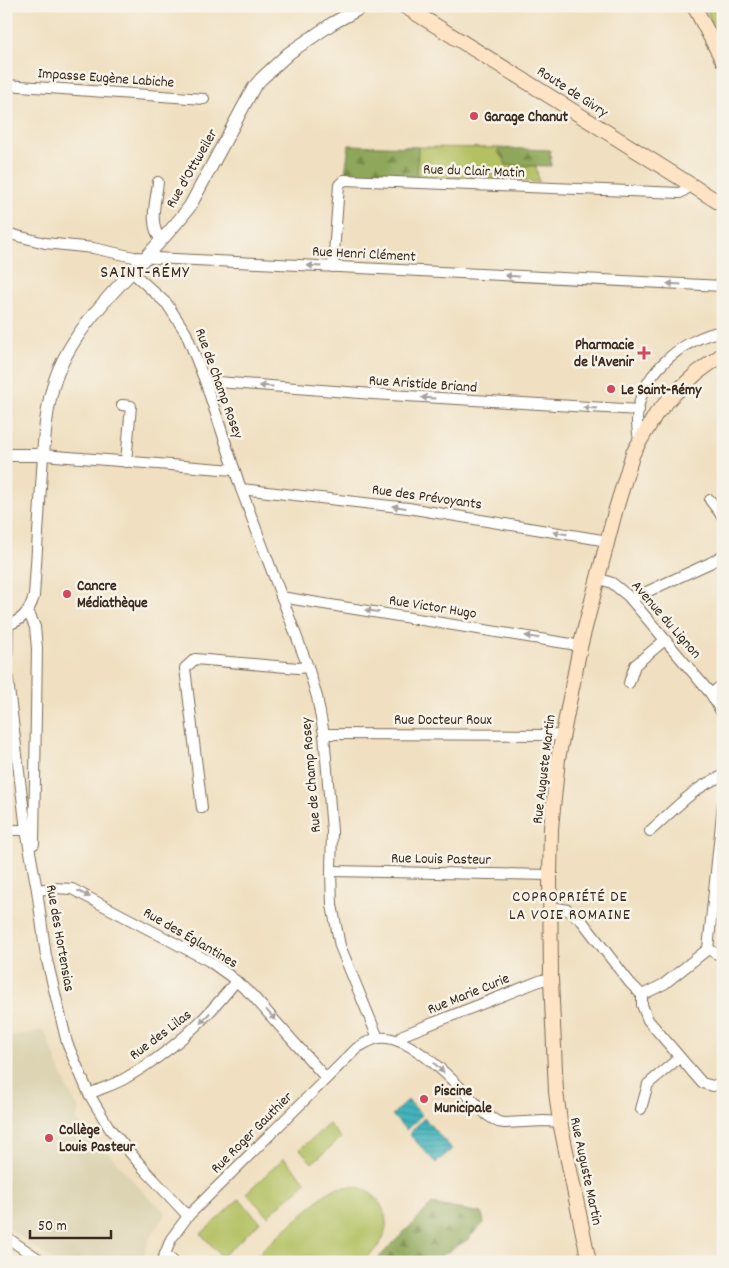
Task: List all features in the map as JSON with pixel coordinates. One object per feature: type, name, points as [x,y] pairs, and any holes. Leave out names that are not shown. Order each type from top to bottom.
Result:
[{"type":"main road","name":"Route de Givry","points":[[404,6],[723,206]]},
{"type":"main road","points":[[694,6],[723,61]]},
{"type":"main road","points":[[639,441],[656,414],[673,395],[697,373],[723,354]]},
{"type":"main road","name":"Rue Auguste Martin","points":[[590,1262],[560,1122],[556,1092],[551,979],[550,875],[553,811],[562,736],[580,647],[627,469],[639,441]]},
{"type":"street","name":"Rue d'Ottweiler","points":[[30,607],[35,587],[43,455],[50,401],[55,379],[62,364],[83,328],[144,258],[180,221],[258,83],[289,53],[333,23],[364,6]]},
{"type":"street","name":"Impasse Eugène Labiche","points":[[6,85],[204,99]]},
{"type":"street","name":"Rue du Clair Matin","points":[[333,267],[339,185],[344,180],[680,193],[691,186]]},
{"type":"street","points":[[158,182],[153,220],[154,228],[161,240]]},
{"type":"street","name":"Rue Henri Clément","points":[[6,233],[45,243],[93,248],[144,258],[723,286]]},
{"type":"street","name":"Rue de Champ Rosey","points":[[132,272],[168,304],[186,333],[205,381],[240,489],[308,667],[317,697],[324,734],[332,831],[332,905],[340,946],[378,1038]]},
{"type":"street","name":"Rue Auguste Martin","points":[[639,441],[637,420],[639,410],[646,389],[659,367],[669,357],[696,340],[711,333],[723,331]]},
{"type":"street","name":"Rue Aristide Briand","points":[[205,381],[373,394],[639,410]]},
{"type":"street","points":[[122,405],[131,406],[126,462]]},
{"type":"street","points":[[6,454],[43,455],[234,470]]},
{"type":"street","name":"Rue des Prévoyants","points":[[240,489],[408,508],[608,541]]},
{"type":"street","points":[[710,500],[723,517]]},
{"type":"street","points":[[631,599],[710,563],[723,555]]},
{"type":"street","name":"Avenue du Lignon","points":[[597,578],[612,583],[631,599],[711,694],[723,715]]},
{"type":"street","name":"Rue Victor Hugo","points":[[281,597],[418,618],[580,647]]},
{"type":"street","points":[[7,625],[23,617],[30,607]]},
{"type":"street","points":[[30,607],[35,627],[37,648],[36,777],[33,830],[37,890]]},
{"type":"street","name":"Rue des Hortensias","points":[[7,625],[7,672],[26,830],[46,956],[67,1043],[89,1094],[110,1130],[144,1170],[188,1216]]},
{"type":"street","points":[[629,683],[635,665],[665,640]]},
{"type":"street","points":[[202,808],[185,668],[195,659],[298,668],[308,667]]},
{"type":"street","points":[[711,694],[723,684]]},
{"type":"street","name":"Rue Docteur Roux","points":[[324,734],[562,736]]},
{"type":"street","points":[[650,831],[710,780],[723,776]]},
{"type":"street","points":[[642,995],[664,984],[708,949],[721,842],[723,804]]},
{"type":"street","points":[[6,830],[26,830]]},
{"type":"street","name":"Rue Louis Pasteur","points":[[331,871],[550,875]]},
{"type":"street","name":"Rue des Églantines","points":[[37,890],[65,887],[83,894],[209,961],[252,995],[326,1078]]},
{"type":"street","points":[[551,907],[568,910],[582,921],[630,983],[642,995],[642,1005],[648,1020],[702,1083],[713,1086],[723,1082]]},
{"type":"street","points":[[708,949],[723,957]]},
{"type":"street","name":"Rue Marie Curie","points":[[398,1041],[403,1035],[542,980],[551,979]]},
{"type":"street","name":"Rue des Lilas","points":[[89,1094],[122,1080],[180,1042],[201,1023],[236,981]]},
{"type":"street","points":[[378,1038],[398,1041],[431,1060],[487,1115],[498,1122],[544,1120],[560,1122]]},
{"type":"street","name":"Rue Roger Gauthier","points":[[163,1258],[171,1239],[188,1216],[357,1048],[378,1038]]},
{"type":"street","points":[[641,1109],[648,1084],[679,1058]]},
{"type":"street","points":[[6,1237],[43,1262]]},
{"type":"street","points":[[163,1258],[174,1262]]},
{"type":"shaded area","name":"Collège Louis Pasteur","points":[[44,1030],[67,1087],[80,1111],[76,1119],[96,1146],[103,1147],[148,1197],[164,1210],[164,1217],[149,1239],[142,1262],[55,1262],[6,1227],[6,1037]]},
{"type":"green space","points":[[704,6],[723,6],[723,45],[722,43]]},
{"type":"green space","points":[[349,145],[418,147],[417,177],[345,174]]},
{"type":"green space","points":[[418,147],[499,148],[506,165],[536,166],[539,182],[417,177]]},
{"type":"green space","points":[[499,148],[550,150],[551,166],[506,165],[504,158],[499,154]]},
{"type":"green space","points":[[329,1124],[341,1138],[312,1163],[300,1149]]},
{"type":"green space","points":[[284,1158],[306,1182],[268,1216],[246,1193]]},
{"type":"green space","points":[[351,1186],[363,1188],[372,1195],[382,1206],[386,1220],[386,1227],[381,1242],[362,1262],[254,1262],[263,1249],[324,1195],[336,1188]]},
{"type":"green space","points":[[239,1199],[260,1222],[222,1257],[201,1234]]},
{"type":"green space","points":[[432,1204],[482,1213],[484,1223],[467,1240],[439,1257],[435,1262],[374,1262]]},
{"type":"water","points":[[408,1100],[422,1115],[406,1130],[392,1115]]},
{"type":"water","points":[[424,1118],[452,1149],[436,1163],[409,1134]]},
{"type":"place","name":"Garage Chanut","points":[[474,116]]},
{"type":"place","name":"Pharmacie de l'Avenir","points":[[644,353]]},
{"type":"place","name":"Le Saint-Rémy","points":[[611,389]]},
{"type":"place","name":"Cancre Médiathèque","points":[[67,594]]},
{"type":"place","name":"Piscine Municipale","points":[[424,1099]]},
{"type":"place","name":"Collège Louis Pasteur","points":[[49,1138]]},
{"type":"district","name":"SAINT-RÉMY","points":[[145,271]]},
{"type":"district","name":"COPROPRIÉTÉ DE LA VOIE ROMAINE","points":[[570,904]]}]
